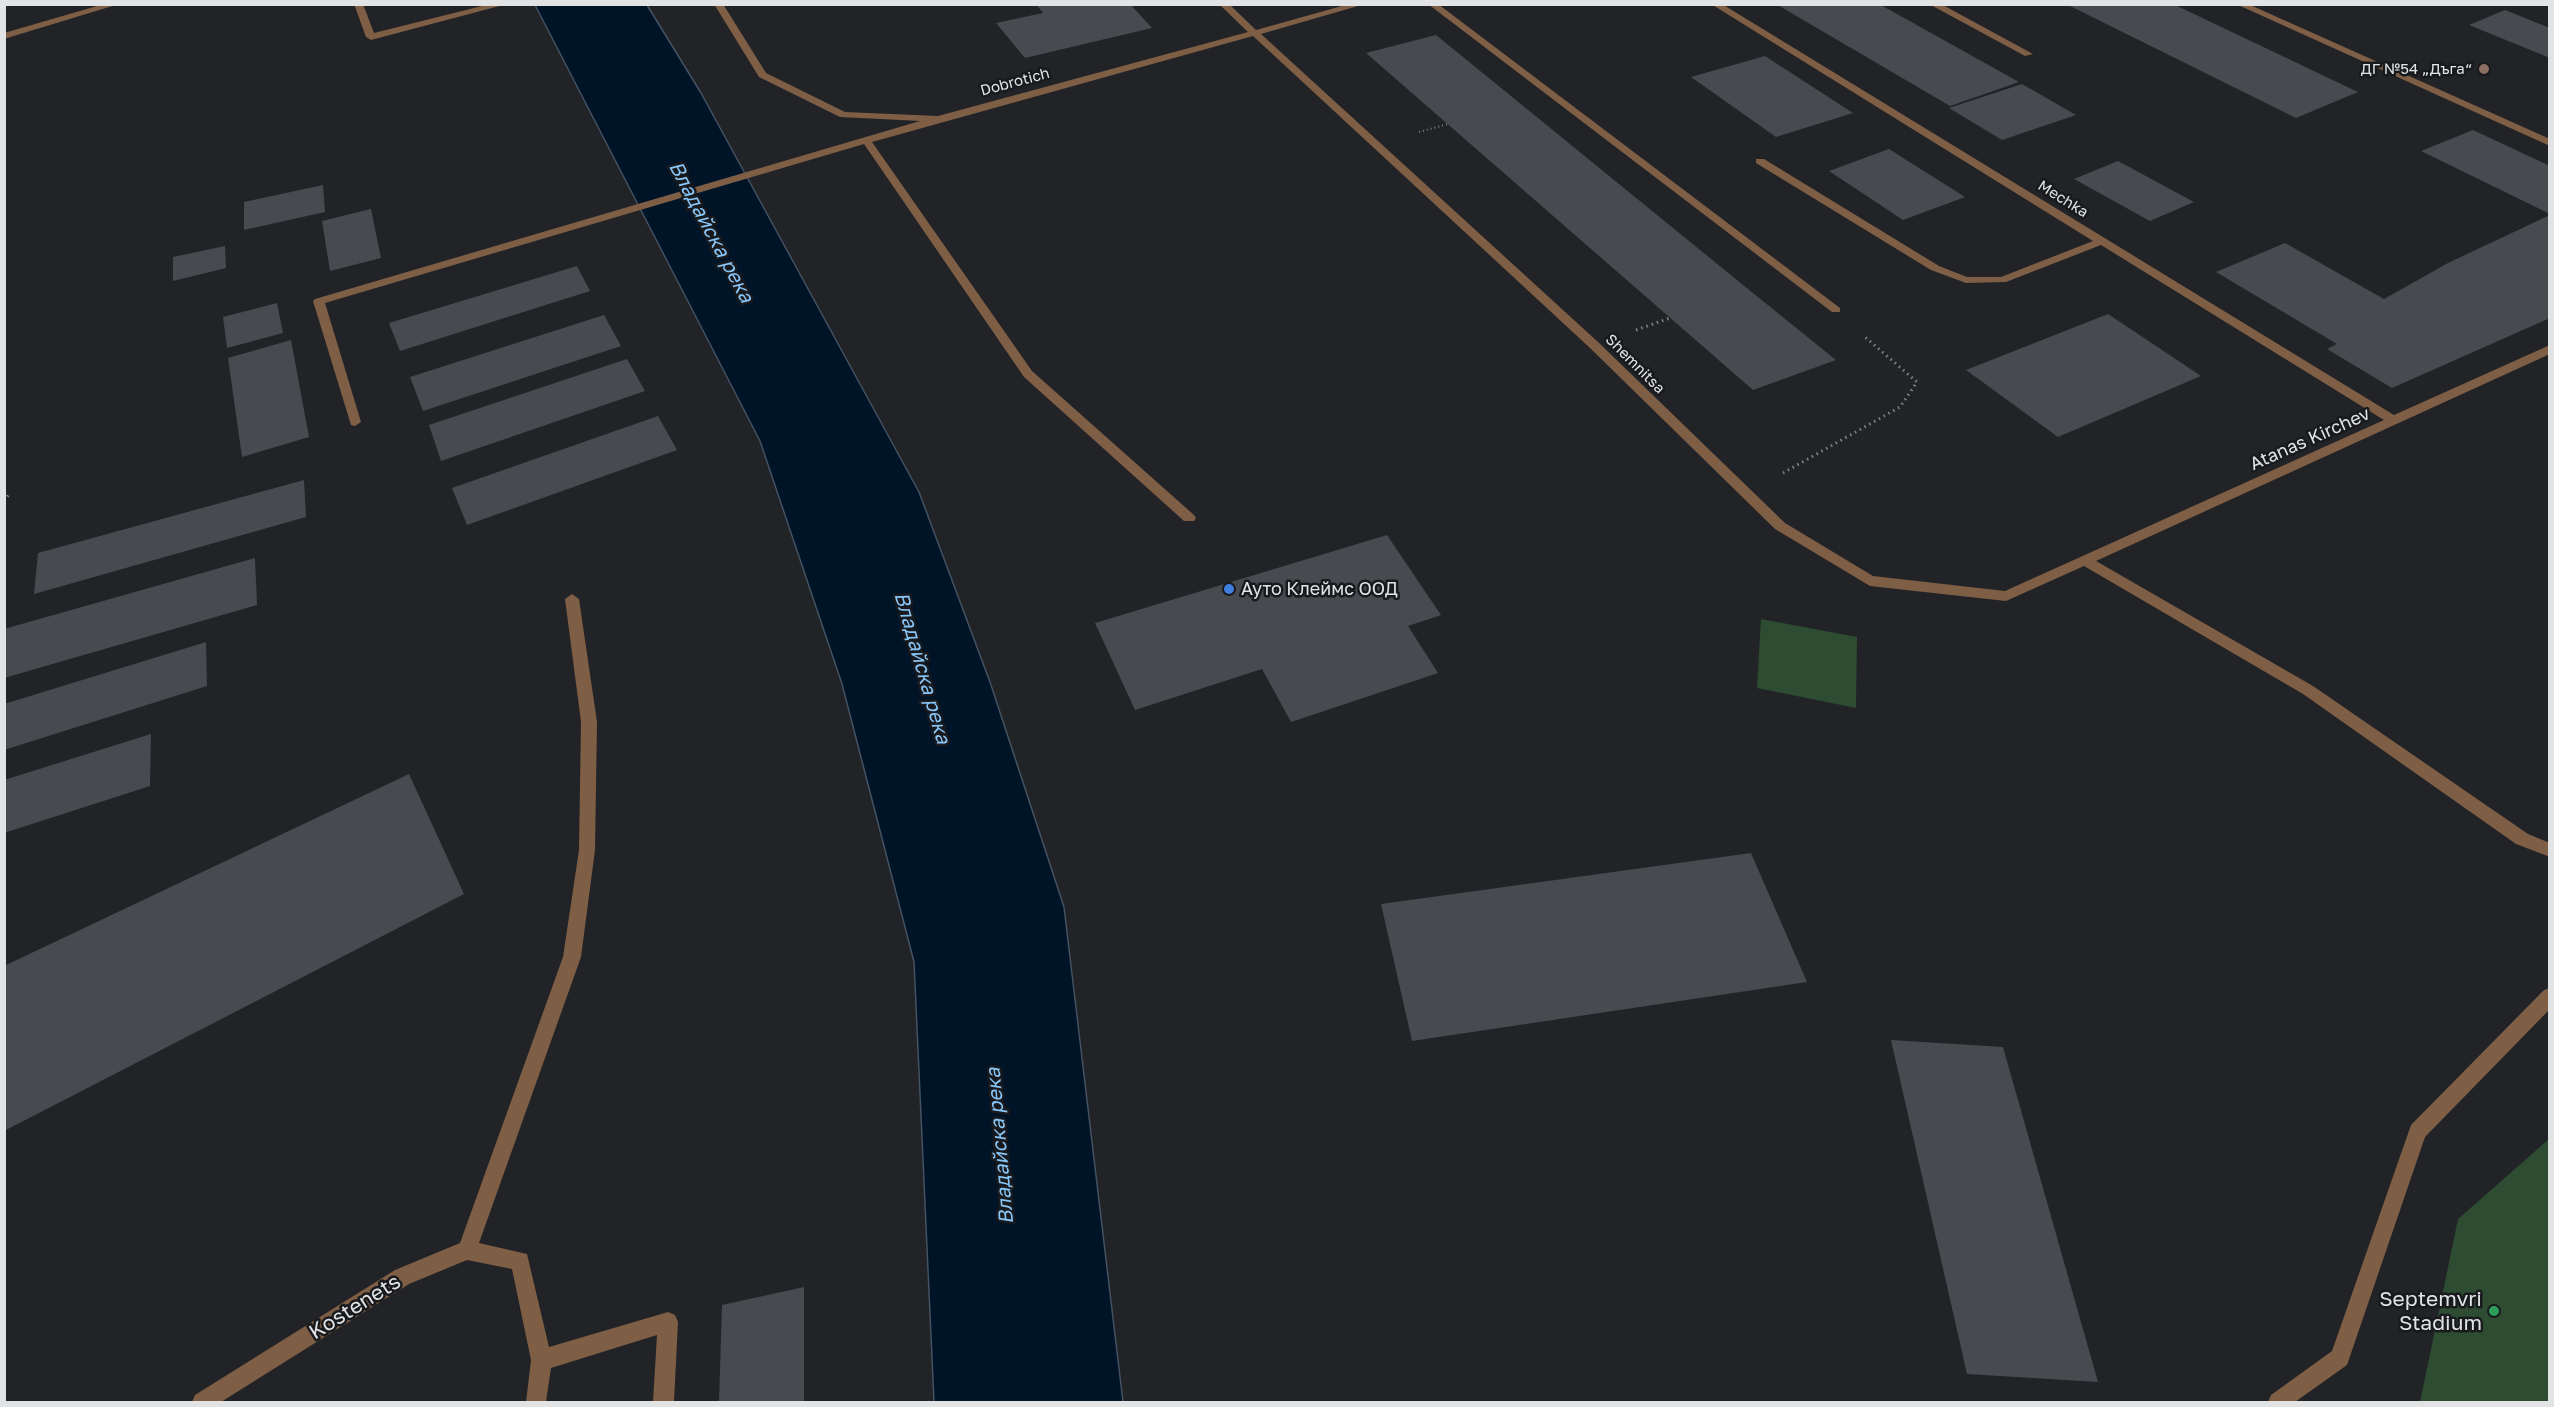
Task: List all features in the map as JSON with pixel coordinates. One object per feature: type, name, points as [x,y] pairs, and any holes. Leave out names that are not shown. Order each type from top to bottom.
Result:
[{"type":"street","points":[[4,36],[115,4]]},
{"type":"street","points":[[358,4],[371,38],[503,4]]},
{"type":"street","name":"Dobrotich","points":[[718,4],[762,75],[843,115],[938,119],[1360,4]]},
{"type":"street","name":"Shemnitsa","points":[[1223,4],[1594,345],[1780,526],[1870,581],[2006,596],[2085,561]]},
{"type":"street","points":[[1432,4],[1836,310]]},
{"type":"street","name":"Mechka","points":[[1715,4],[2394,421]]},
{"type":"street","points":[[1933,4],[2028,54]]},
{"type":"street","points":[[2240,4],[2550,144]]},
{"type":"street","points":[[355,422],[319,301],[938,119]]},
{"type":"street","points":[[866,140],[1028,374],[1189,518]]},
{"type":"street","points":[[1760,161],[1935,268],[1966,280],[2002,280],[2102,241]]},
{"type":"street","name":"Atanas Kirchev","points":[[2085,561],[2550,349]]},
{"type":"street","points":[[2085,561],[2308,690],[2522,839],[2550,849]]},
{"type":"street","points":[[536,1402],[541,1360],[520,1261],[467,1250],[572,957],[587,850],[590,722],[572,598]]},
{"type":"street","points":[[2278,1402],[2340,1358],[2418,1131],[2550,996]]},
{"type":"street","name":"Kostenets","points":[[202,1402],[402,1277],[467,1250]]},
{"type":"street","points":[[541,1360],[668,1322],[664,1402]]},
{"type":"path","points":[[1745,494],[1900,407],[1917,382],[1836,310]]},
{"type":"path","points":[[4,501],[10,493]]},
{"type":"green space","points":[[1761,619],[1857,637],[1856,708],[1757,688]]},
{"type":"green space","name":"Septemvri Stadium","points":[[2549,1139],[2549,1402],[2420,1402],[2458,1219]]},
{"type":"water","name":"Владайска река","points":[[535,5],[647,5],[701,93],[919,492],[990,682],[1064,907],[1123,1402],[934,1402],[914,962],[842,684],[760,441]]},
{"type":"building","points":[[1036,4],[1130,4],[1152,28],[1025,58],[996,23],[1043,13]]},
{"type":"building","points":[[1776,4],[1879,4],[2019,82],[1950,106]]},
{"type":"building","points":[[2066,4],[2173,4],[2358,92],[2296,118]]},
{"type":"building","points":[[2505,10],[2550,28],[2550,58],[2469,25]]},
{"type":"building","points":[[1436,35],[1836,360],[1753,390],[1366,53]]},
{"type":"building","points":[[1765,56],[1853,113],[1776,137],[1691,77]]},
{"type":"building","points":[[2022,84],[2076,115],[2002,140],[1949,108]]},
{"type":"building","points":[[2473,130],[2550,166],[2550,214],[2421,151]]},
{"type":"building","points":[[1889,149],[1965,197],[1903,220],[1829,171]]},
{"type":"building","points":[[2118,161],[2194,202],[2150,221],[2074,179]]},
{"type":"building","points":[[323,185],[325,212],[244,230],[244,202]]},
{"type":"building","points":[[371,209],[381,258],[330,271],[322,221]]},
{"type":"building","points":[[2550,215],[2550,318],[2392,388],[2327,349],[2337,344],[2216,272],[2285,243],[2384,299],[2448,263]]},
{"type":"building","points":[[225,246],[226,268],[173,281],[173,257]]},
{"type":"building","points":[[577,266],[590,291],[400,351],[389,323]]},
{"type":"building","points":[[277,303],[283,333],[227,348],[223,317]]},
{"type":"building","points":[[2108,314],[2201,376],[2058,437],[1966,370]]},
{"type":"building","points":[[604,315],[621,346],[423,411],[410,377]]},
{"type":"building","points":[[291,340],[309,437],[242,457],[228,358]]},
{"type":"building","points":[[627,359],[645,391],[441,461],[429,425]]},
{"type":"building","points":[[658,416],[677,450],[467,525],[452,488]]},
{"type":"building","points":[[304,480],[306,517],[34,594],[38,553]]},
{"type":"building","points":[[1387,535],[1441,615],[1408,626],[1438,673],[1291,722],[1262,669],[1135,710],[1095,623]]},
{"type":"building","points":[[255,558],[257,605],[4,678],[4,629]]},
{"type":"building","points":[[206,642],[207,686],[4,750],[4,704]]},
{"type":"building","points":[[151,734],[150,786],[4,833],[4,780]]},
{"type":"building","points":[[409,774],[464,894],[4,1131],[4,966]]},
{"type":"building","points":[[1751,853],[1807,982],[1412,1041],[1381,904]]},
{"type":"building","points":[[1891,1040],[2003,1047],[2098,1382],[1967,1374]]},
{"type":"building","points":[[804,1287],[804,1402],[719,1402],[722,1305]]},
{"type":"place","name":"ДГ №54 „Дъга“","points":[[2484,69]]},
{"type":"place","name":"Ауто Клеймс ООД","points":[[1229,589]]},
{"type":"place","name":"Septemvri Stadium","points":[[2494,1311]]}]
